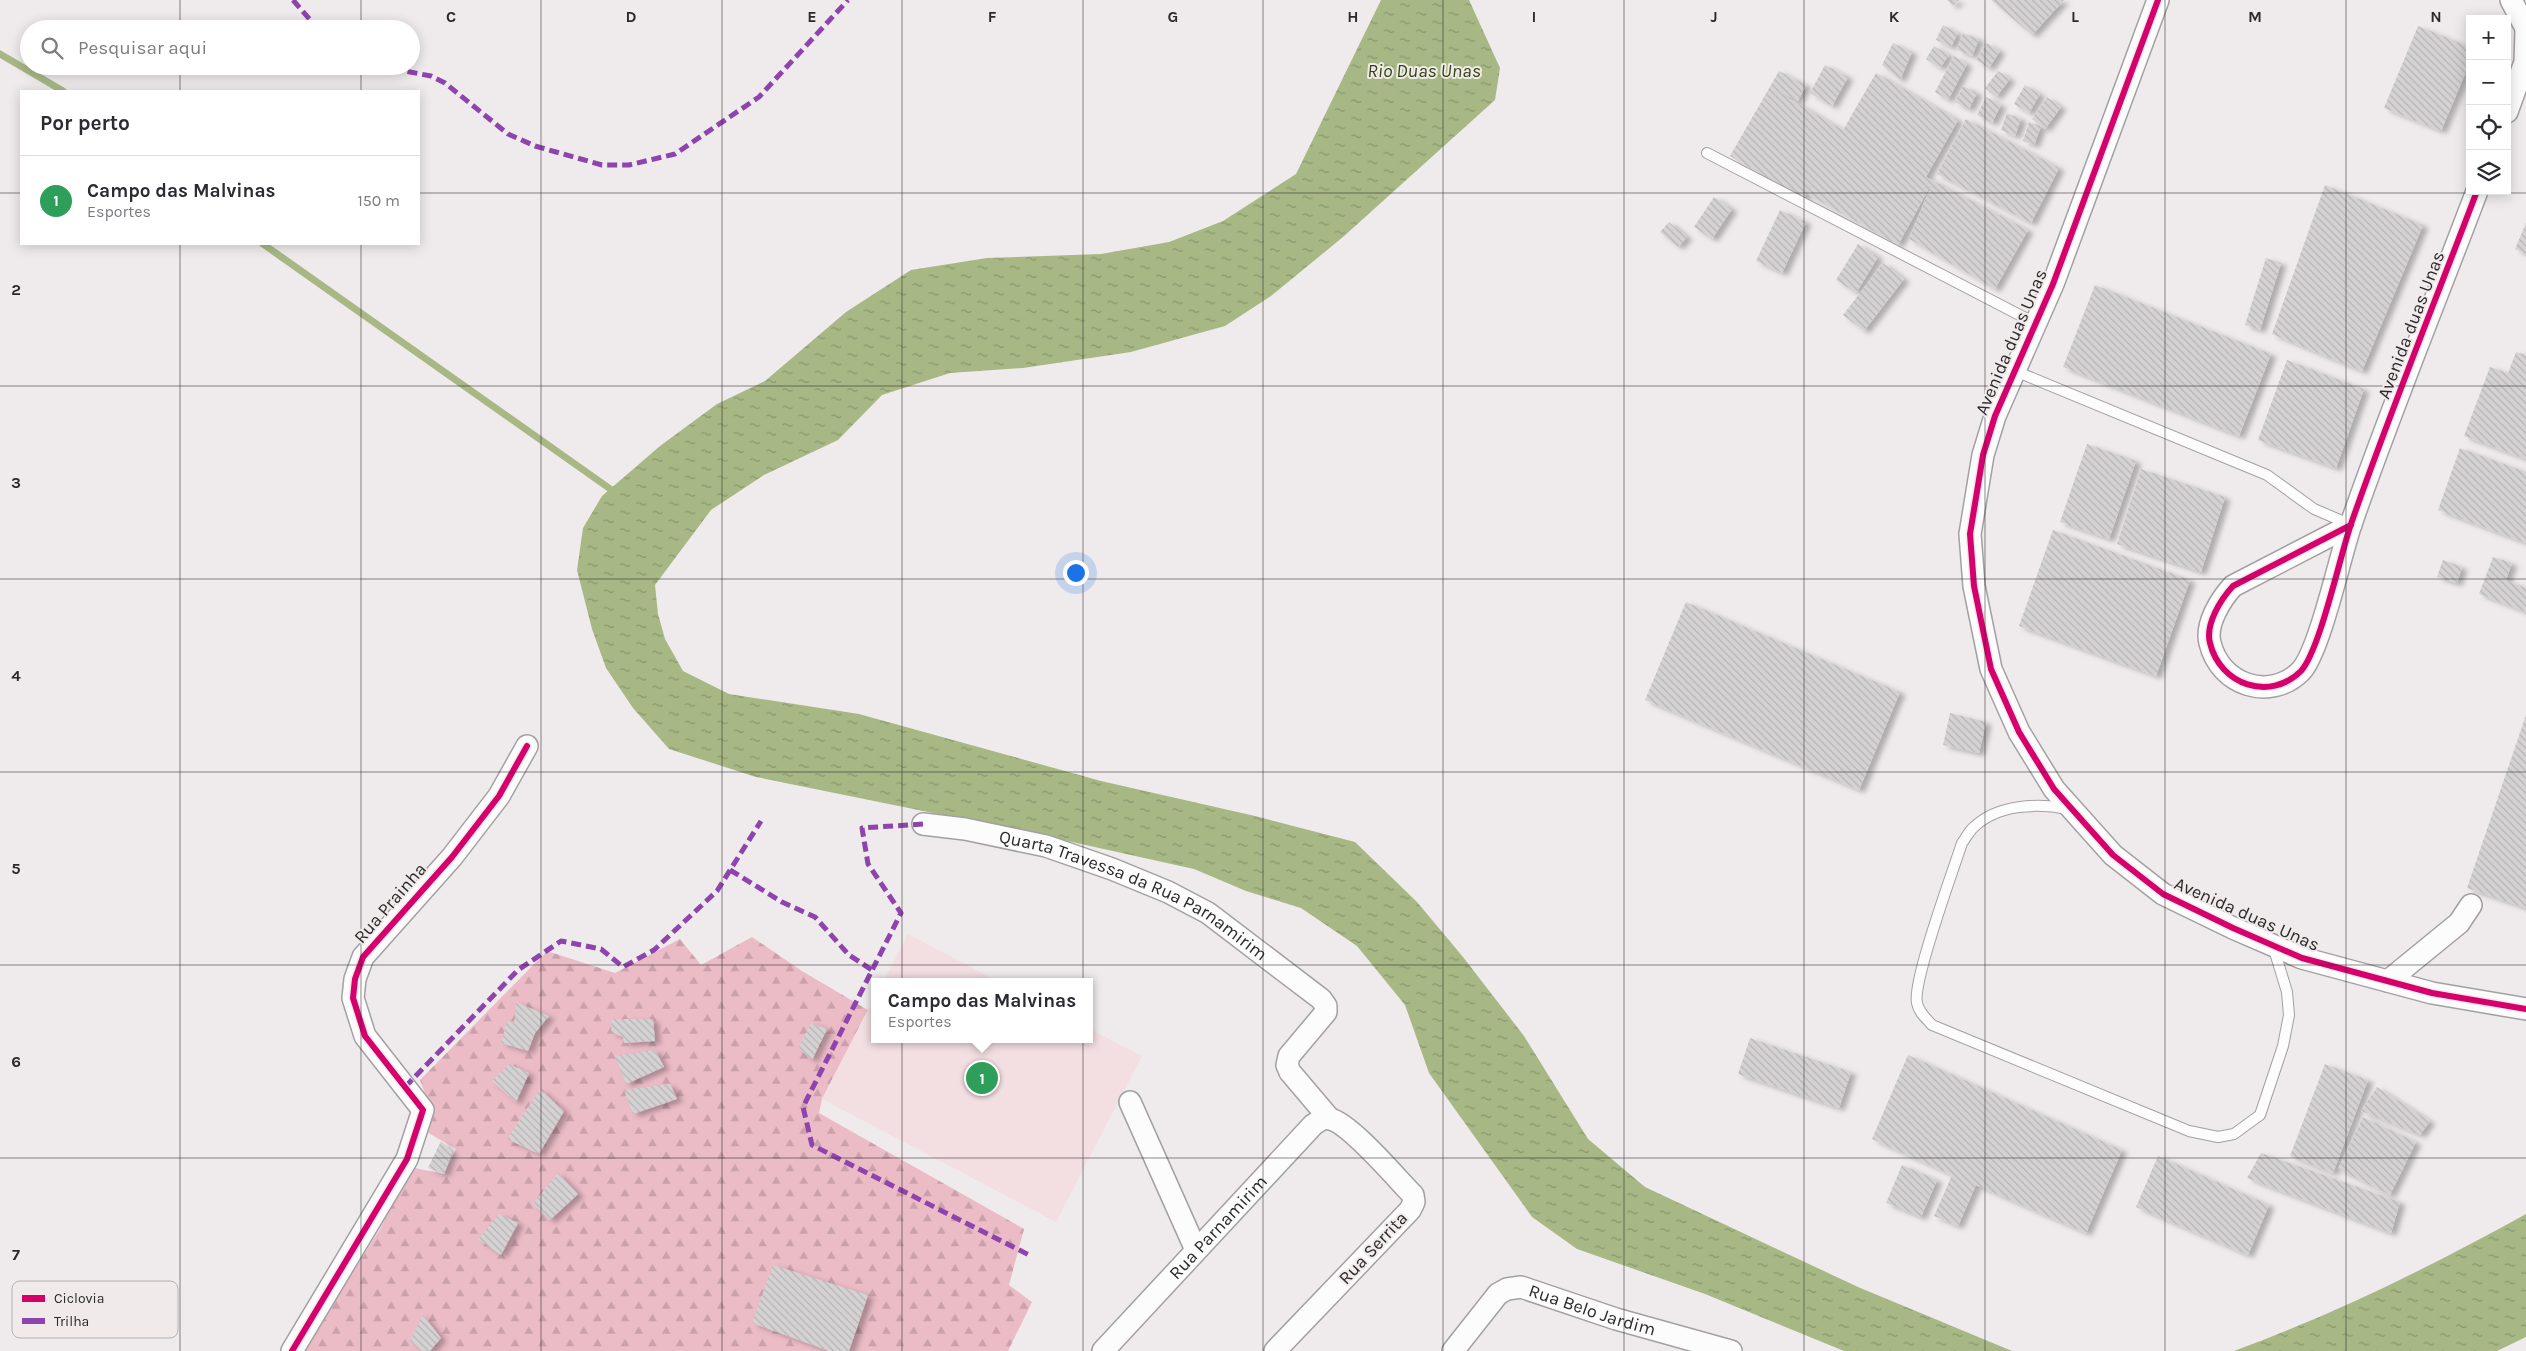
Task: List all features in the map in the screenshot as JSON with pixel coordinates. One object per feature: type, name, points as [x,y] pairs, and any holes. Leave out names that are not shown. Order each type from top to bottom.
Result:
[{"type":"street","name":"Avenida duas Unas","points":[[2158,0],[2053,284],[1995,416],[1981,463],[1970,534],[1974,586],[1991,669],[2019,732],[2054,789],[2113,855],[2163,894],[2302,958],[2432,993],[2526,1009]]},
{"type":"street","points":[[2510,105],[2526,62],[2526,28],[2518,3]]},
{"type":"street","name":"Avenida duas Unas","points":[[2350,525],[2233,586],[2222,598],[2212,622],[2210,642],[2222,668],[2238,682],[2262,689],[2287,683],[2302,669],[2314,646],[2350,525],[2475,195]]},
{"type":"street","name":"Rua Prainha","points":[[292,1351],[407,1159],[424,1110],[365,1036],[353,998],[355,979],[363,957],[452,857],[499,796],[527,746]]},
{"type":"street","name":"Quarta Travessa da Rua Parnamirim","points":[[923,824],[1046,846],[1112,869],[1168,892],[1208,914],[1321,999],[1326,1006],[1326,1012],[1289,1056],[1287,1065],[1290,1072],[1334,1120]]},
{"type":"street","points":[[2388,981],[2459,923],[2471,905]]},
{"type":"street","points":[[1130,1102],[1196,1250]]},
{"type":"street","name":"Rua Parnamirim","points":[[1103,1351],[1313,1126],[1323,1119],[1334,1120]]},
{"type":"street","name":"Rua Serrita","points":[[1275,1351],[1410,1210],[1414,1202],[1413,1195],[1334,1120]]},
{"type":"street","name":"Rua Belo Jardim","points":[[1453,1351],[1498,1294],[1507,1289],[1521,1287],[1616,1320],[1731,1351]]},
{"type":"lane","points":[[1707,153],[2035,324]]},
{"type":"lane","points":[[2015,371],[2267,474],[2314,509],[2350,525]]},
{"type":"lane","points":[[2074,811],[2049,805],[2019,807],[1996,814],[1974,827],[1962,843],[1922,969],[1916,994],[1916,1003],[1920,1013],[1932,1025],[2189,1132],[2218,1137],[2234,1134],[2260,1115],[2283,1046],[2289,1015],[2287,992],[2272,945]]},
{"type":"green space","points":[[752,937],[802,971],[868,1010],[822,1099],[819,1113],[1024,1229],[1009,1285],[1032,1302],[1008,1351],[303,1351],[380,1229],[410,1167],[444,1174],[456,1149],[425,1131],[430,1107],[420,1080],[547,951],[615,973],[680,939],[701,965]]},
{"type":"shaded area","points":[[908,934],[991,978],[885,978]]},
{"type":"shaded area","points":[[871,1004],[871,1043],[1093,1043],[1093,1031],[1142,1056],[1056,1222],[822,1099]]},
{"type":"water","name":"Rio Duas Unas","points":[[1381,0],[1469,0],[1500,68],[1495,100],[1343,237],[1271,296],[1225,326],[1131,352],[1023,368],[950,373],[882,395],[838,440],[764,475],[711,510],[655,585],[658,614],[665,639],[683,671],[729,694],[859,714],[1101,781],[1255,816],[1355,842],[1417,902],[1463,957],[1524,1036],[1588,1139],[1645,1187],[1858,1287],[2012,1351],[1844,1351],[1705,1294],[1577,1249],[1532,1217],[1429,1073],[1405,1005],[1357,946],[1301,908],[1246,891],[1194,869],[1027,832],[756,777],[669,749],[633,708],[606,668],[592,629],[577,570],[583,528],[602,496],[660,446],[717,404],[765,381],[846,312],[911,270],[987,258],[1101,254],[1169,242],[1223,221],[1296,174]]},
{"type":"water","points":[[2526,1214],[2526,1337],[2497,1351],[2234,1351],[2272,1337],[2383,1288]]},
{"type":"building","points":[[1947,0],[1959,0],[1953,6]]},
{"type":"building","points":[[1991,0],[2064,0],[2032,35]]},
{"type":"building","points":[[1943,25],[1958,33],[1951,47],[1936,40]]},
{"type":"building","points":[[2418,26],[2466,45],[2466,72],[2441,131],[2384,108]]},
{"type":"building","points":[[1963,33],[1979,39],[1972,56],[1957,50]]},
{"type":"building","points":[[1893,43],[1912,52],[1900,80],[1882,65]]},
{"type":"building","points":[[1987,43],[2000,51],[1989,68],[1976,60]]},
{"type":"building","points":[[1934,46],[1949,55],[1940,68],[1926,59]]},
{"type":"building","points":[[1954,56],[1967,64],[1948,100],[1935,92]]},
{"type":"building","points":[[1825,65],[1848,77],[1832,106],[1810,93]]},
{"type":"building","points":[[1779,71],[1806,85],[1798,101],[1775,90],[1843,130],[1876,73],[1958,120],[1926,177],[2028,230],[1995,289],[1909,239],[1933,181],[1898,245],[1807,194],[1823,164],[1803,199],[1730,156]]},
{"type":"building","points":[[1998,71],[2010,79],[1996,97],[1985,88]]},
{"type":"building","points":[[2025,85],[2040,94],[2029,113],[2014,104]]},
{"type":"building","points":[[1963,86],[1977,93],[1969,109],[1955,102]]},
{"type":"building","points":[[1986,97],[2001,105],[1992,123],[1977,115]]},
{"type":"building","points":[[2047,97],[2061,107],[2045,129],[2032,119]]},
{"type":"building","points":[[2007,113],[2021,119],[2015,136],[2001,130]]},
{"type":"building","points":[[1966,119],[2059,168],[2031,223],[1937,174]]},
{"type":"building","points":[[2029,122],[2041,126],[2034,145],[2023,141]]},
{"type":"building","points":[[2325,185],[2423,225],[2362,371],[2272,334]]},
{"type":"building","points":[[1714,197],[1732,209],[1712,239],[1694,227]]},
{"type":"building","points":[[1780,210],[1806,222],[1782,273],[1756,261]]},
{"type":"building","points":[[1669,222],[1687,237],[1678,247],[1660,232]]},
{"type":"building","points":[[2526,223],[2526,254],[2515,249]]},
{"type":"building","points":[[1858,244],[1878,257],[1856,293],[1836,280]]},
{"type":"building","points":[[2266,258],[2281,263],[2260,330],[2245,325]]},
{"type":"building","points":[[1883,263],[1904,279],[1864,331],[1843,315]]},
{"type":"building","points":[[2095,285],[2271,354],[2239,436],[2063,367]]},
{"type":"building","points":[[2516,352],[2526,355],[2526,459],[2464,436],[2490,367],[2508,373]]},
{"type":"building","points":[[2287,360],[2364,389],[2336,468],[2258,440]]},
{"type":"building","points":[[2087,444],[2136,461],[2109,539],[2060,522]]},
{"type":"building","points":[[2460,448],[2526,472],[2526,543],[2438,510]]},
{"type":"building","points":[[2141,469],[2225,497],[2201,572],[2117,544]]},
{"type":"building","points":[[2053,530],[2190,580],[2156,676],[2019,626]]},
{"type":"building","points":[[2493,557],[2512,563],[2506,580],[2526,588],[2526,612],[2479,594]]},
{"type":"building","points":[[2443,560],[2462,567],[2457,583],[2437,577]]},
{"type":"building","points":[[1686,602],[1900,692],[1859,790],[1645,700]]},
{"type":"building","points":[[1950,713],[1986,722],[1979,753],[1943,745]]},
{"type":"building","points":[[2526,715],[2526,908],[2467,888]]},
{"type":"building","points":[[516,1002],[549,1016],[535,1033],[528,1051],[501,1043],[507,1021],[514,1024]]},
{"type":"building","points":[[612,1019],[653,1019],[655,1041],[624,1043],[623,1037],[611,1032]]},
{"type":"building","points":[[811,1023],[827,1029],[812,1060],[798,1048]]},
{"type":"building","points":[[1750,1038],[1851,1072],[1839,1108],[1738,1074]]},
{"type":"building","points":[[655,1050],[664,1067],[626,1084],[615,1056]]},
{"type":"building","points":[[1908,1055],[2122,1150],[2086,1233],[1976,1185],[1958,1226],[1934,1216],[1952,1175],[1872,1139]]},
{"type":"building","points":[[509,1064],[529,1073],[516,1102],[492,1081]]},
{"type":"building","points":[[2325,1064],[2368,1080],[2333,1173],[2290,1156]]},
{"type":"building","points":[[670,1084],[677,1099],[633,1114],[624,1090]]},
{"type":"building","points":[[2377,1087],[2430,1121],[2420,1135],[2361,1111]]},
{"type":"building","points":[[540,1089],[564,1111],[539,1154],[507,1139]]},
{"type":"building","points":[[2363,1117],[2416,1142],[2390,1195],[2338,1169]]},
{"type":"building","points":[[441,1141],[452,1152],[444,1174],[428,1168]]},
{"type":"building","points":[[2261,1153],[2400,1202],[2391,1233],[2247,1178]]},
{"type":"building","points":[[2158,1156],[2269,1205],[2248,1255],[2136,1207]]},
{"type":"building","points":[[1902,1165],[1937,1180],[1921,1217],[1886,1203]]},
{"type":"building","points":[[558,1173],[578,1194],[550,1220],[533,1204]]},
{"type":"building","points":[[499,1214],[518,1223],[501,1255],[478,1239]]},
{"type":"building","points":[[773,1265],[868,1295],[849,1351],[829,1351],[752,1323]]},
{"type":"building","points":[[423,1315],[441,1338],[430,1351],[422,1351],[410,1341]]},
{"type":"waterway","points":[[0,54],[20,66]]},
{"type":"waterway","points":[[36,75],[61,90]]},
{"type":"waterway","points":[[264,245],[616,493]]},
{"type":"marked path","points":[[293,0],[310,20]]},
{"type":"marked path","points":[[420,74],[431,76],[445,83],[508,134],[535,146],[602,165],[629,165],[675,154],[759,97],[848,0]]},
{"type":"marked path","points":[[405,1087],[518,970],[561,941],[601,949],[623,967],[654,950],[717,891],[761,821]]},
{"type":"marked path","points":[[923,824],[862,828],[868,864],[901,913],[803,1107],[812,1145],[1031,1256]]},
{"type":"marked path","points":[[730,870],[782,902],[815,917],[849,955],[872,970]]},
{"type":"cycle path","points":[[2158,0],[2053,284],[1995,416],[1983,455],[1970,534],[1974,586],[1991,669],[2019,732],[2054,789],[2113,855],[2163,894],[2233,928],[2302,958],[2432,993],[2526,1009]]},
{"type":"cycle path","points":[[2351,525],[2475,195]]},
{"type":"cycle path","points":[[2351,525],[2322,624],[2308,660],[2301,671],[2289,680],[2275,686],[2261,687],[2235,678],[2224,669],[2216,658],[2209,636],[2215,612],[2228,591],[2233,586],[2351,525]]},
{"type":"cycle path","points":[[292,1351],[407,1159],[423,1110],[365,1036],[353,998],[355,979],[363,957],[452,857],[499,796],[527,746]]},
{"type":"place","name":"Campo das Malvinas","points":[[982,1078]]}]
